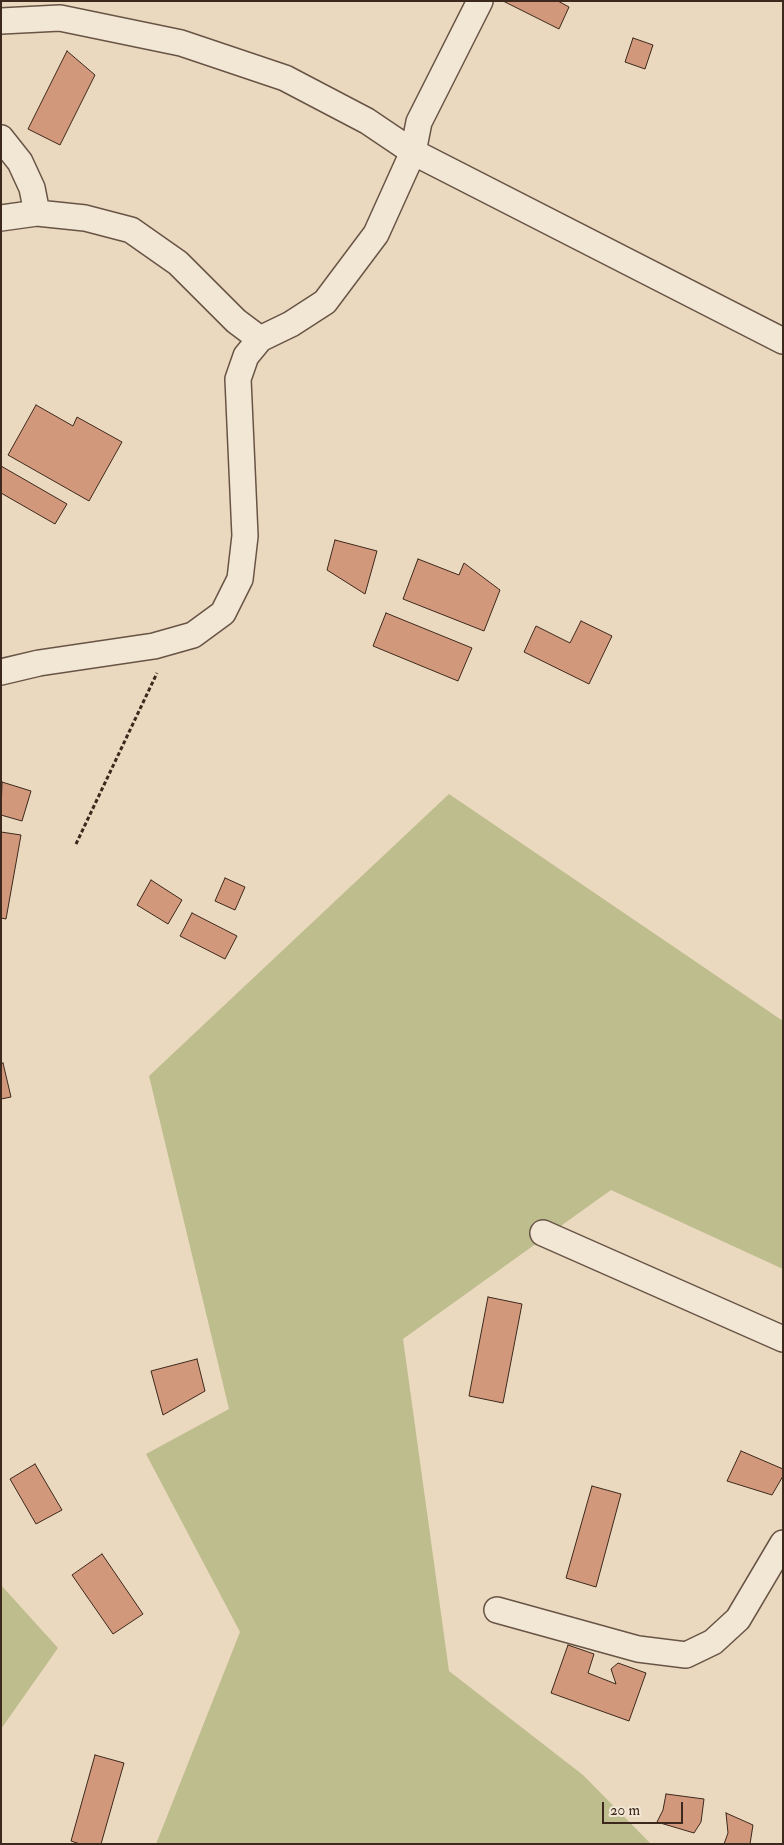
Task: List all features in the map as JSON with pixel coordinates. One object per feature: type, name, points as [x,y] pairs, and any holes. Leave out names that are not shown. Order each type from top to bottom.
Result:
[{"type":"street","points":[[1,672],[39,663],[154,646],[193,635],[224,613],[240,578],[245,536],[238,379],[246,356],[260,340],[291,324],[325,302],[376,234],[413,152],[419,122],[480,1]]},
{"type":"street","points":[[1,21],[60,18],[181,43],[285,78],[367,121],[413,152],[783,341]]},
{"type":"street","points":[[1,138],[20,162],[32,188],[37,213]]},
{"type":"street","points":[[1,218],[37,213],[85,218],[131,230],[178,263],[236,321],[260,340]]},
{"type":"street","points":[[543,1233],[783,1339]]},
{"type":"street","points":[[497,1610],[638,1649],[686,1655],[713,1642],[738,1619],[783,1543]]},
{"type":"path","points":[[76,844],[172,641]]},
{"type":"shaded area","points":[[449,794],[783,1021],[783,1269],[611,1190],[403,1339],[449,1671],[583,1775],[651,1844],[156,1844],[240,1632],[146,1454],[229,1409],[149,1076]]},
{"type":"shaded area","points":[[1,1585],[58,1648],[1,1729]]},
{"type":"building","points":[[503,1],[558,1],[569,7],[559,29]]},
{"type":"building","points":[[633,38],[653,45],[645,69],[625,62]]},
{"type":"building","points":[[67,51],[95,75],[60,145],[28,129]]},
{"type":"building","points":[[36,405],[73,426],[77,417],[122,442],[89,501],[8,455]]},
{"type":"building","points":[[1,466],[67,504],[55,524],[1,493]]},
{"type":"building","points":[[335,540],[377,551],[365,594],[327,570]]},
{"type":"building","points":[[418,559],[459,575],[464,563],[500,590],[484,631],[403,599]]},
{"type":"building","points":[[386,613],[472,648],[458,681],[373,646]]},
{"type":"building","points":[[581,621],[612,636],[589,684],[524,652],[536,626],[570,643]]},
{"type":"building","points":[[2,782],[31,791],[22,821],[1,815]]},
{"type":"building","points":[[1,832],[21,835],[6,919],[1,918]]},
{"type":"building","points":[[225,878],[245,887],[235,910],[215,901]]},
{"type":"building","points":[[151,880],[182,900],[168,924],[137,905]]},
{"type":"building","points":[[192,913],[237,936],[225,959],[180,936]]},
{"type":"building","points":[[3,1063],[11,1097],[1,1099],[1,1064]]},
{"type":"building","points":[[488,1297],[522,1304],[503,1403],[469,1396]]},
{"type":"building","points":[[197,1359],[205,1391],[163,1415],[151,1371]]},
{"type":"building","points":[[741,1451],[783,1469],[783,1476],[772,1495],[727,1481]]},
{"type":"building","points":[[35,1464],[62,1510],[36,1524],[10,1479]]},
{"type":"building","points":[[592,1486],[621,1494],[596,1587],[566,1578]]},
{"type":"building","points":[[102,1554],[143,1614],[113,1634],[72,1575]]},
{"type":"building","points":[[568,1645],[594,1654],[588,1673],[616,1684],[611,1669],[618,1663],[646,1673],[629,1721],[551,1693]]},
{"type":"building","points":[[95,1755],[124,1763],[101,1844],[80,1844],[71,1841]]},
{"type":"building","points":[[666,1794],[704,1799],[701,1822],[694,1833],[657,1822],[663,1810]]},
{"type":"building","points":[[726,1813],[753,1825],[750,1844],[724,1844],[728,1833]]}]
